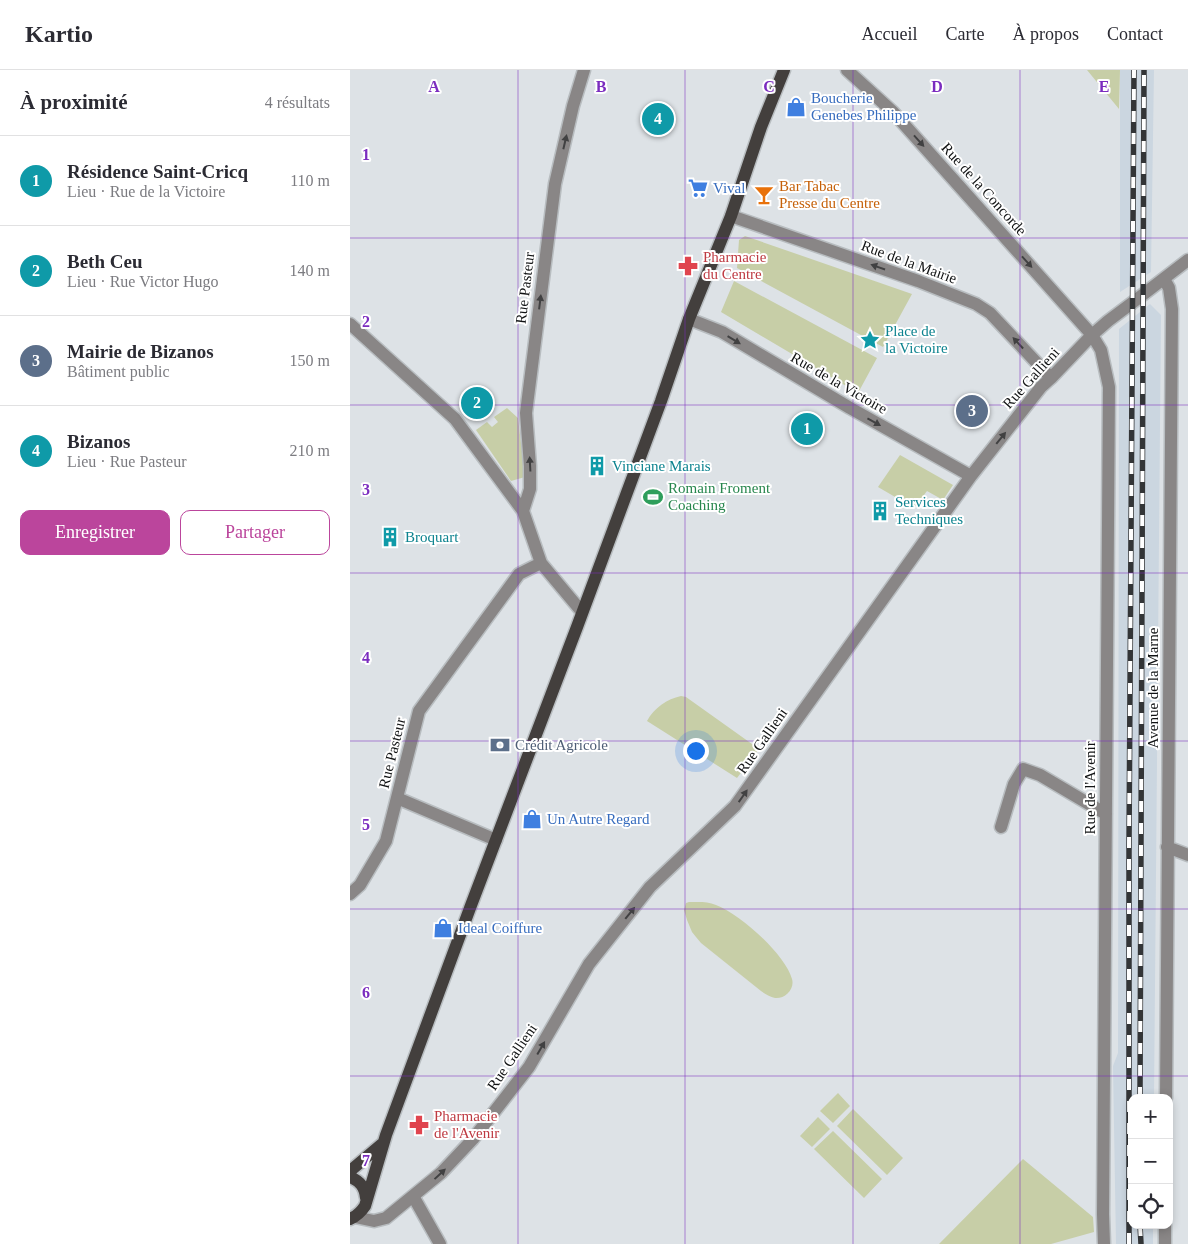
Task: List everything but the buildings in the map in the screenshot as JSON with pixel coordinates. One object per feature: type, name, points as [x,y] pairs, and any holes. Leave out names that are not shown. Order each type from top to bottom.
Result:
[{"type":"main road","points":[[352,1218],[361,1212],[365,1206],[382,1144],[690,319],[731,216],[761,127],[784,70]]},
{"type":"main road","points":[[350,1171],[382,1144]]},
{"type":"main road","points":[[350,1176],[361,1184],[366,1198]]},
{"type":"street","name":"Rue Pasteur","points":[[523,511],[530,489],[526,413],[555,184],[573,106],[584,70]]},
{"type":"street","name":"Rue de la Concorde","points":[[847,70],[893,112],[1092,335]]},
{"type":"street","name":"Rue de la Mairie","points":[[731,216],[918,281],[976,304],[990,313],[1051,378]]},
{"type":"street","name":"Rue Gallieni","points":[[352,1218],[374,1221],[386,1218],[442,1174],[467,1146],[529,1067],[589,964],[650,887],[735,806],[971,476],[1041,387],[1108,321],[1188,260]]},
{"type":"street","name":"Avenue de la Marne","points":[[1164,279],[1169,288],[1172,309],[1166,1094]]},
{"type":"street","name":"Rue de la Victoire","points":[[690,319],[722,332],[850,408],[971,476]]},
{"type":"street","points":[[350,324],[455,419],[523,511],[541,563],[582,612]]},
{"type":"street","name":"Rue de l'Avenir","points":[[1092,335],[1101,350],[1110,387],[1104,1244]]},
{"type":"street","name":"Rue Pasteur","points":[[350,894],[360,885],[386,841],[419,711],[519,574],[541,563]]},
{"type":"street","points":[[1001,827],[1014,784],[1023,769],[1040,775],[1106,814]]},
{"type":"street","points":[[397,798],[496,840]]},
{"type":"street","points":[[1167,847],[1188,855]]},
{"type":"street","points":[[413,1196],[440,1244]]},
{"type":"street","points":[[1165,1229],[1165,1244]]},
{"type":"shaded area","points":[[1120,70],[1154,70],[1151,272],[1120,292]]},
{"type":"shaded area","points":[[1150,304],[1161,315],[1154,1094],[1128,1094],[1128,1229],[1153,1229],[1153,1244],[1116,1244],[1113,1066],[1118,1053],[1119,329]]},
{"type":"green space","points":[[1087,70],[1120,70],[1119,109]]},
{"type":"green space","points":[[745,236],[912,294],[883,347],[737,268],[739,240]]},
{"type":"green space","points":[[734,281],[877,358],[858,393],[721,312]]},
{"type":"green space","points":[[507,408],[518,418],[525,477],[511,481],[476,430],[487,422],[492,427],[498,422],[494,417]]},
{"type":"green space","points":[[900,455],[953,485],[943,500],[927,491],[914,508],[878,487]]},
{"type":"green space","points":[[681,696],[686,697],[759,749],[737,778],[647,721],[661,705]]},
{"type":"green space","points":[[706,902],[716,905],[749,926],[781,958],[792,979],[791,990],[782,997],[773,998],[761,991],[701,943],[692,932],[684,910],[686,903]]},
{"type":"green space","points":[[838,1093],[850,1106],[833,1123],[820,1111]]},
{"type":"green space","points":[[853,1109],[903,1158],[887,1175],[837,1126]]},
{"type":"green space","points":[[818,1117],[830,1129],[812,1147],[800,1136]]},
{"type":"green space","points":[[833,1131],[882,1179],[864,1198],[814,1149]]},
{"type":"green space","points":[[1023,1159],[1093,1217],[1094,1232],[1051,1244],[939,1244]]},
{"type":"railway","points":[[1129,1244],[1129,846],[1134,70]]},
{"type":"railway","points":[[1140,1094],[1144,70]]},
{"type":"railway","points":[[1140,1229],[1141,1244]]},
{"type":"place","name":"Boucherie Genebes Philippe","points":[[796,107]]},
{"type":"place","name":"Bizanos","points":[[658,119]]},
{"type":"place","name":"Vival","points":[[698,188]]},
{"type":"place","name":"Bar Tabac Presse du Centre","points":[[764,195]]},
{"type":"place","name":"Pharmacie du Centre","points":[[688,266]]},
{"type":"place","name":"Place de la Victoire","points":[[870,340]]},
{"type":"place","name":"Beth Ceu","points":[[477,403]]},
{"type":"place","name":"Mairie de Bizanos","points":[[972,411]]},
{"type":"place","name":"Résidence Saint-Cricq","points":[[807,429]]},
{"type":"place","name":"Vinciane Marais","points":[[597,466]]},
{"type":"place","name":"Romain Froment Coaching","points":[[653,497]]},
{"type":"place","name":"Services Techniques","points":[[880,511]]},
{"type":"place","name":"Broquart","points":[[390,537]]},
{"type":"place","name":"Crédit Agricole","points":[[500,745]]},
{"type":"place","name":"Un Autre Regard","points":[[532,819]]},
{"type":"place","name":"Ideal Coiffure","points":[[443,928]]},
{"type":"place","name":"Pharmacie de l'Avenir","points":[[419,1125]]}]
